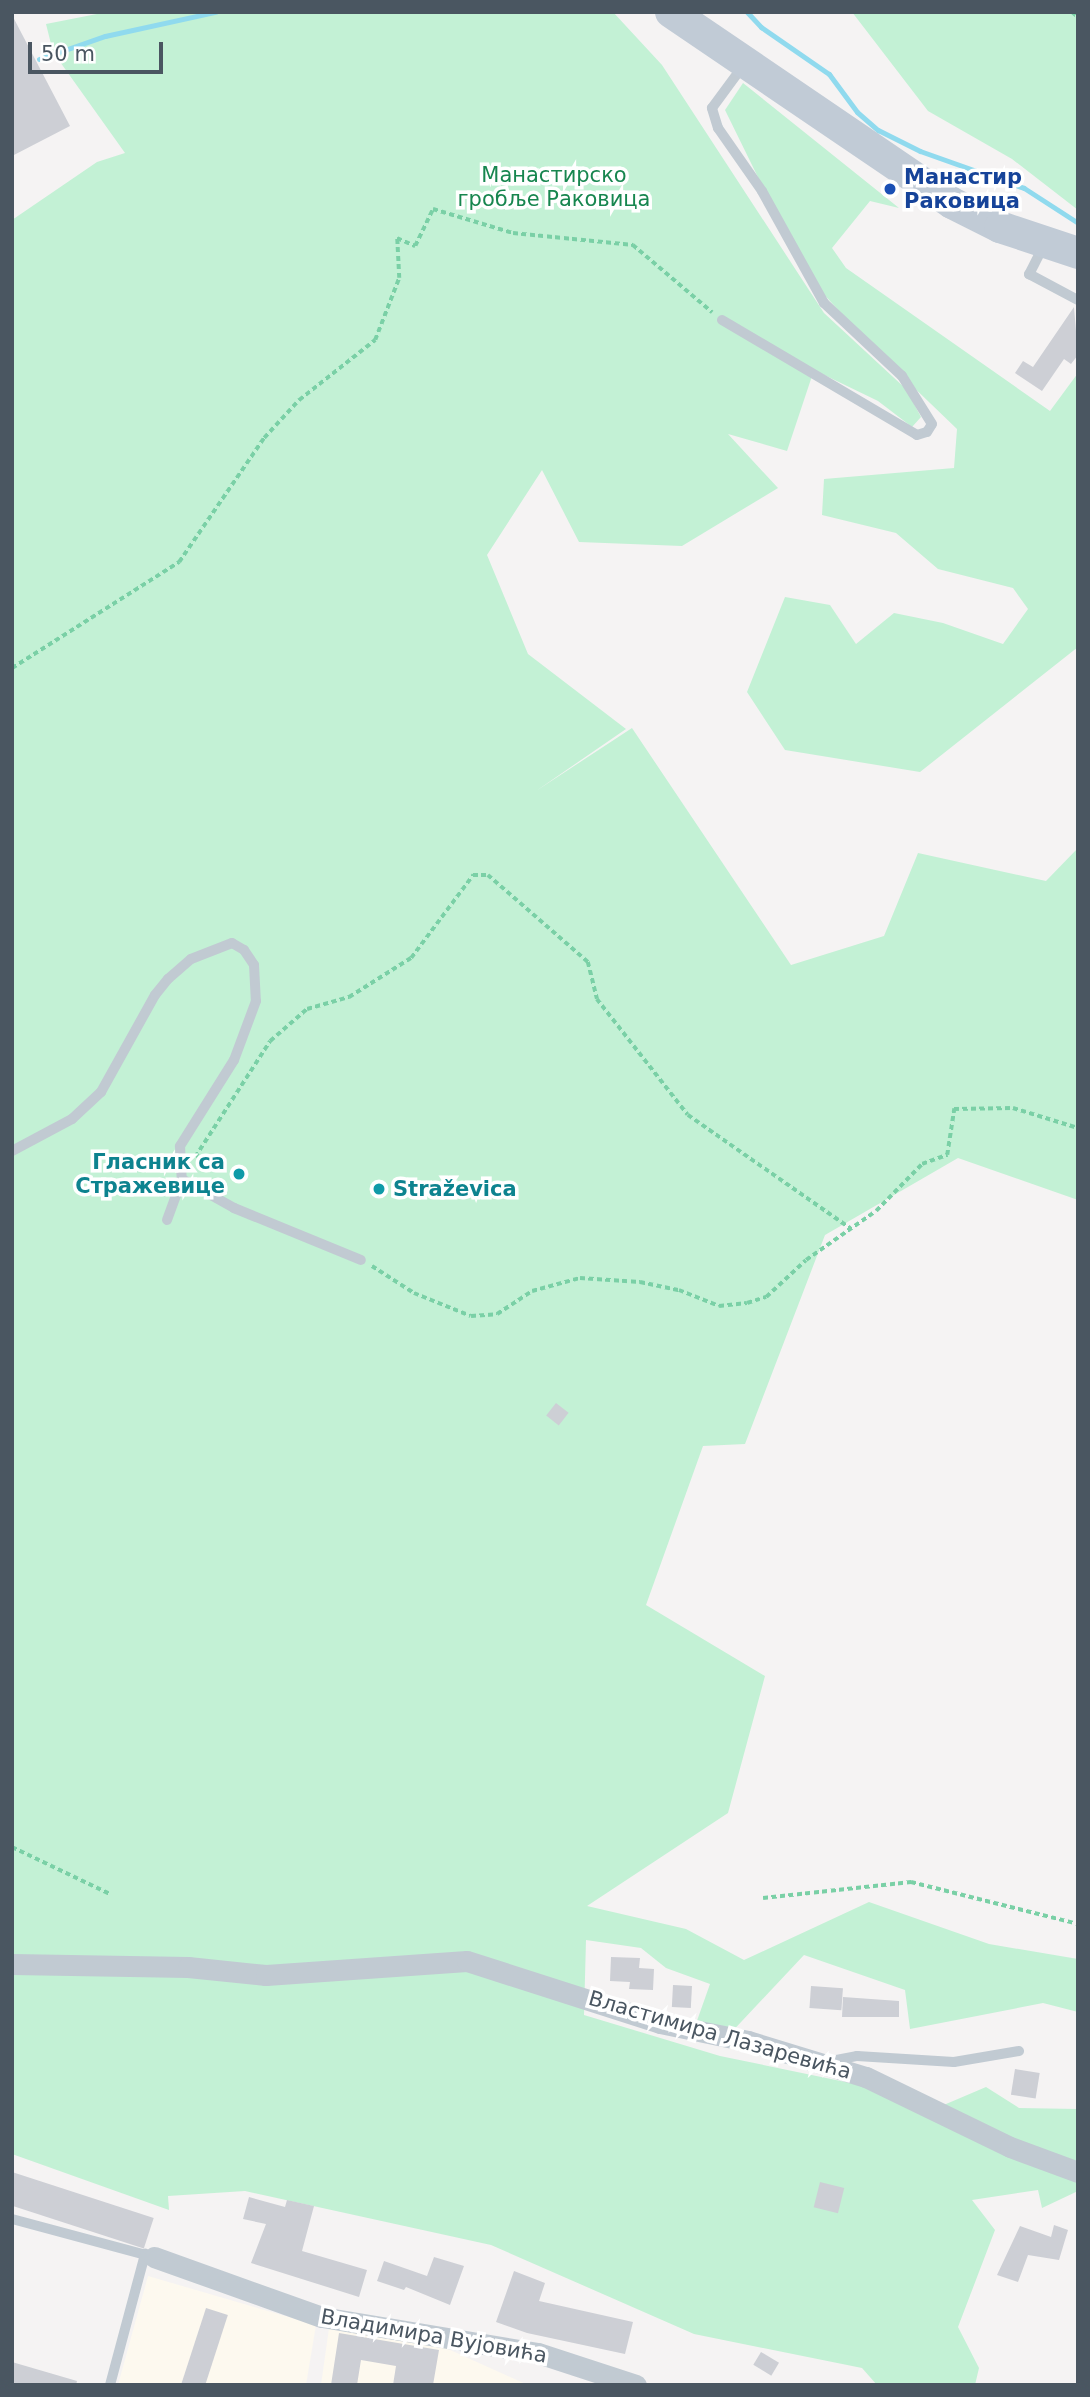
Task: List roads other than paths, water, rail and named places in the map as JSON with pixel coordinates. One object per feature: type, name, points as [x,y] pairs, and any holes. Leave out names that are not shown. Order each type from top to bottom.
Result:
[{"type":"main road","points":[[671,12],[952,203],[1000,227],[1078,253]]},
{"type":"street","name":"Властимира Лазаревића","points":[[12,1964],[188,1967],[266,1975],[467,1961],[660,2023],[823,2063],[891,2087],[954,2122],[1078,2172]]},
{"type":"street","name":"Владимира Вујовића","points":[[149,2256],[323,2317],[538,2353],[636,2385]]},
{"type":"lane","points":[[722,320],[917,435],[927,432],[932,424],[902,376],[824,303],[762,191],[718,128],[712,108],[745,64]]},
{"type":"lane","points":[[1045,243],[1029,274],[1078,300]]},
{"type":"lane","points":[[12,1151],[72,1119],[101,1092],[155,995],[169,979],[191,959],[232,943],[244,950],[254,965],[256,1002],[234,1060],[180,1146],[182,1179],[167,1220]]},
{"type":"lane","points":[[182,1179],[234,1208],[361,1259]]},
{"type":"lane","points":[[823,2063],[857,2056],[954,2062],[1019,2051]]},
{"type":"lane","points":[[12,2219],[149,2256],[110,2385]]},
{"type":"waterway","points":[[39,59],[105,36],[215,12]]},
{"type":"waterway","points":[[747,12],[761,27],[829,74],[857,112],[878,130],[920,151],[1024,188],[1078,223]]},
{"type":"place","name":"Манастир Раковица","points":[[890,189]]},
{"type":"place","name":"Гласник са Стражевице","points":[[239,1174]]},
{"type":"place","name":"Straževica","points":[[379,1189]]},
{"type":"park label","name":"Манастирско гробље Раковица","points":[[554,187]]}]
